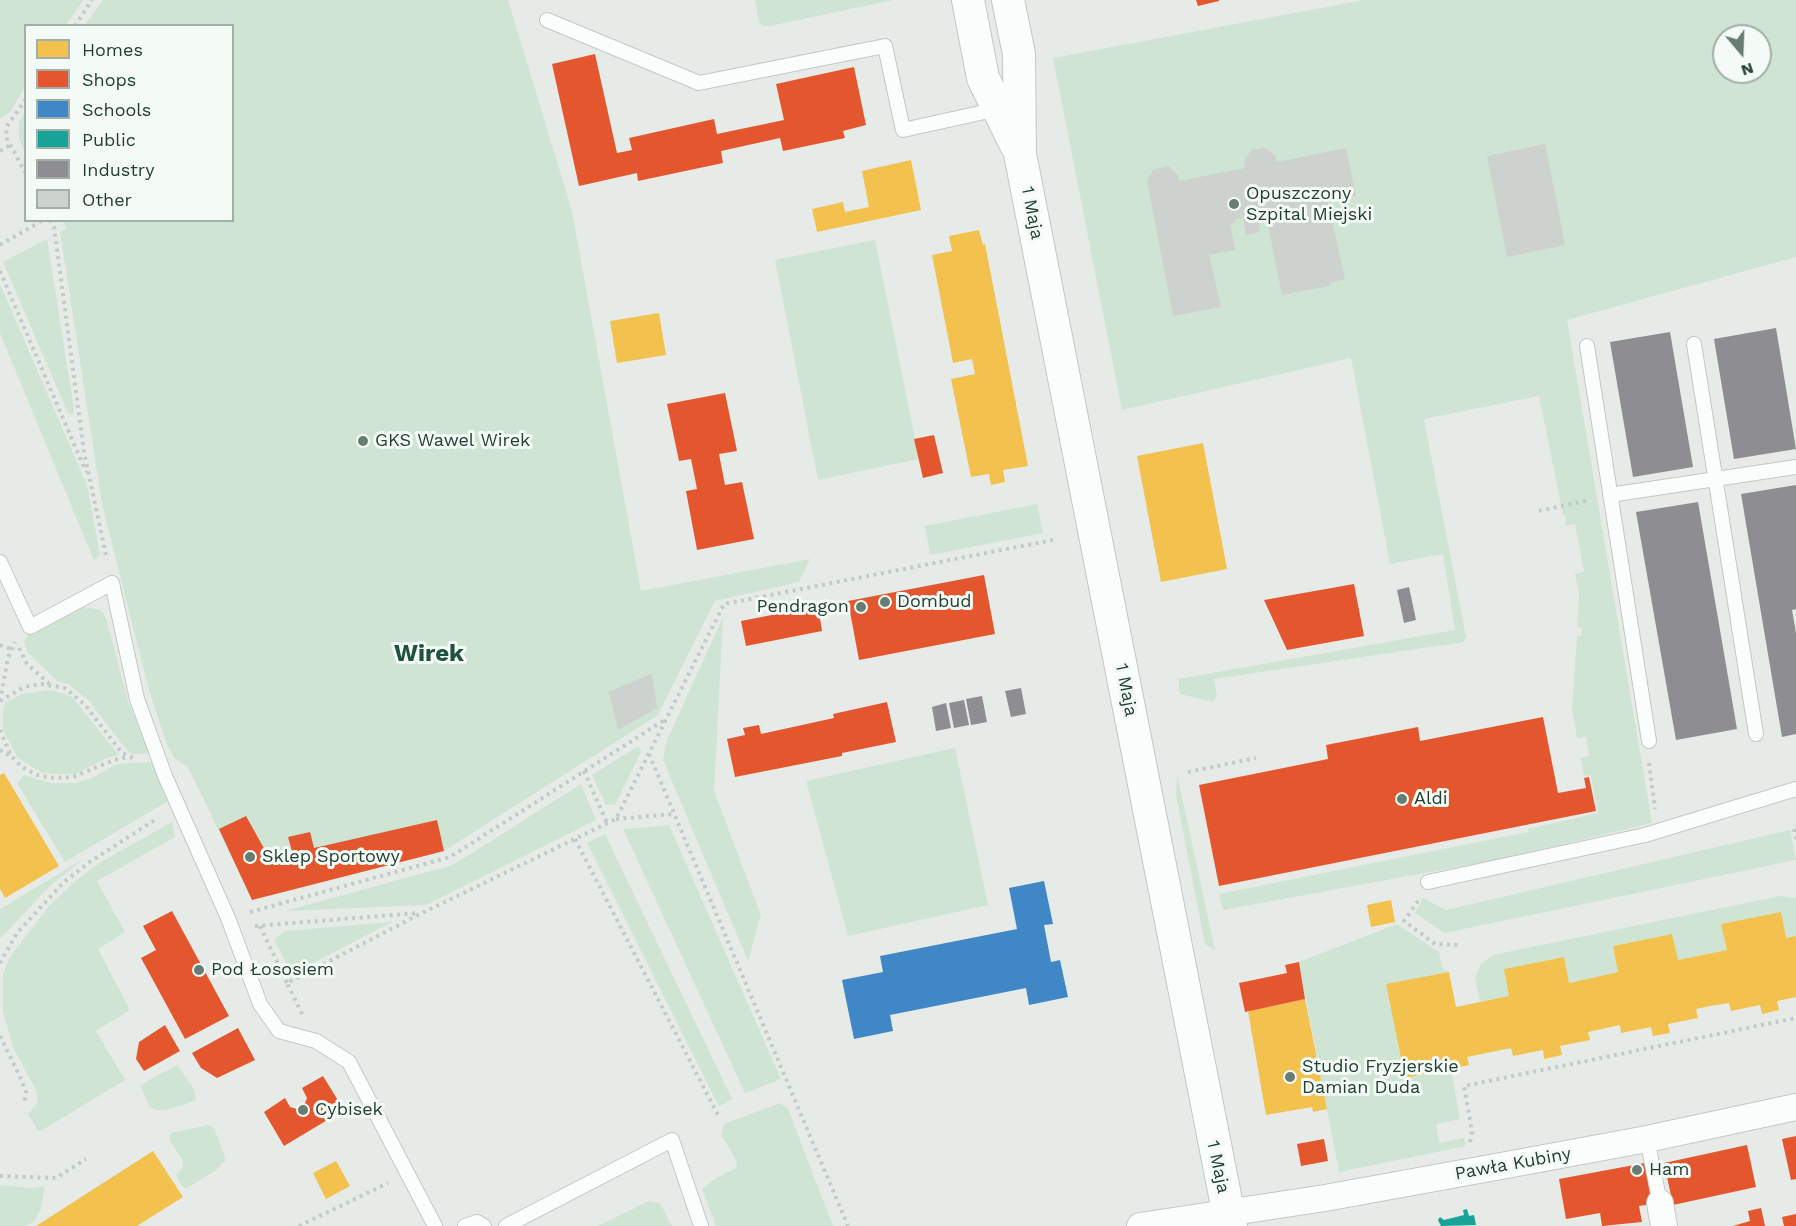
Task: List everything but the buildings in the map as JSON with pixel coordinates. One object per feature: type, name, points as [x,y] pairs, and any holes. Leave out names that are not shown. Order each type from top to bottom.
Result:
[{"type":"street","name":"1 Maja","points":[[968,0],[983,78],[1020,154]]},
{"type":"street","name":"1 Maja","points":[[1008,0],[1019,54],[1020,154],[1229,1219]]},
{"type":"street","name":"Pawła Kubiny","points":[[1140,1226],[1229,1219],[1325,1198],[1647,1139],[1796,1107]]},
{"type":"lane","points":[[547,20],[699,83],[885,46],[903,130],[998,109]]},
{"type":"lane","points":[[1694,344],[1756,734]]},
{"type":"lane","points":[[1587,346],[1649,741]]},
{"type":"lane","points":[[1610,495],[1796,467]]},
{"type":"lane","points":[[0,562],[30,627],[112,583],[137,699],[178,806],[229,923],[260,1004],[279,1031],[316,1041],[349,1062],[435,1226]]},
{"type":"lane","points":[[1428,882],[1659,831],[1796,789]]},
{"type":"lane","points":[[1647,1139],[1662,1215]]},
{"type":"lane","points":[[506,1226],[672,1140],[701,1226]]},
{"type":"lane","points":[[465,1226],[477,1222],[484,1226]]},
{"type":"path","points":[[76,24],[92,0]]},
{"type":"path","points":[[24,102],[8,126],[6,137],[24,170]]},
{"type":"path","points":[[0,151],[10,145]]},
{"type":"path","points":[[0,245],[40,222]]},
{"type":"path","points":[[51,222],[54,226],[90,480],[112,583]]},
{"type":"path","points":[[0,271],[90,480]]},
{"type":"path","points":[[1539,511],[1610,495]]},
{"type":"path","points":[[616,819],[724,604],[1053,540]]},
{"type":"path","points":[[0,701],[11,649],[16,639],[21,655],[27,664],[52,686]]},
{"type":"path","points":[[0,645],[11,649]]},
{"type":"path","points":[[0,701],[24,687],[65,688],[75,695],[122,753],[129,757]]},
{"type":"path","points":[[229,923],[450,857],[666,719]]},
{"type":"path","points":[[0,730],[11,756]]},
{"type":"path","points":[[1649,741],[1649,777],[1659,831]]},
{"type":"path","points":[[0,750],[37,775],[54,778],[73,777],[114,760],[158,756]]},
{"type":"path","points":[[649,753],[848,1226]]},
{"type":"path","points":[[1188,772],[1256,758]]},
{"type":"path","points":[[584,771],[607,823]]},
{"type":"path","points":[[0,963],[17,933],[64,882],[91,861],[178,806]]},
{"type":"path","points":[[287,983],[422,913],[616,819],[673,814]]},
{"type":"path","points":[[1794,829],[1796,839]]},
{"type":"path","points":[[575,839],[718,1115]]},
{"type":"path","points":[[1428,882],[1428,887],[1404,921],[1435,944],[1459,945]]},
{"type":"path","points":[[229,923],[260,926],[422,913]]},
{"type":"path","points":[[260,926],[316,1041]]},
{"type":"path","points":[[1464,1150],[1469,1144],[1472,1132],[1464,1086],[1796,1018]]},
{"type":"path","points":[[0,1036],[26,1092],[24,1102]]},
{"type":"path","points":[[0,1176],[56,1179],[86,1159]]},
{"type":"path","points":[[299,1226],[407,1173]]},
{"type":"green space","points":[[0,0],[83,0],[67,24],[24,24],[24,88],[11,111],[0,119]]},
{"type":"green space","name":"GKS Wawel Wirek","points":[[103,0],[508,0],[572,211],[641,591],[810,559],[799,582],[715,601],[658,715],[444,851],[252,900],[188,767],[176,760],[167,745],[149,690],[102,504],[60,232],[67,228],[64,222],[234,222],[234,24],[86,24]]},
{"type":"green space","points":[[755,0],[893,0],[763,26],[759,22]]},
{"type":"green space","points":[[1364,0],[1796,0],[1796,257],[1567,320],[1652,823],[1496,860],[1223,910],[1219,894],[1528,832],[1528,829],[1598,813],[1591,775],[1584,776],[1581,758],[1589,756],[1586,737],[1577,738],[1572,708],[1577,636],[1581,636],[1582,628],[1577,627],[1579,594],[1575,574],[1584,572],[1575,524],[1565,526],[1566,515],[1563,515],[1539,396],[1424,419],[1466,637],[1464,642],[1214,679],[1217,696],[1213,702],[1180,694],[1178,679],[1455,630],[1443,554],[1390,564],[1351,358],[1122,410],[1053,58]]},
{"type":"green space","points":[[24,114],[24,149],[19,139],[19,122]]},
{"type":"green space","points":[[47,239],[74,409],[73,415],[68,413],[3,262]]},
{"type":"green space","points":[[875,240],[919,459],[818,480],[775,260]]},
{"type":"green space","points":[[0,284],[87,485],[100,554],[94,561],[0,333]]},
{"type":"green space","points":[[1037,504],[1043,533],[930,555],[925,526]]},
{"type":"green space","points":[[83,607],[101,610],[106,618],[128,701],[149,752],[132,754],[127,750],[89,701],[68,684],[57,681],[27,652],[24,641],[31,632]]},
{"type":"green space","points":[[723,617],[714,791],[761,915],[748,961],[663,760],[667,740]]},
{"type":"green space","points":[[52,690],[72,697],[119,755],[107,758],[75,774],[40,772],[18,758],[3,730],[5,703],[22,694]]},
{"type":"green space","points":[[637,747],[642,750],[615,805],[606,805],[592,775]]},
{"type":"green space","points":[[955,748],[988,905],[848,936],[806,781]]},
{"type":"green space","points":[[152,763],[168,801],[65,862],[17,783],[24,775],[50,783],[76,783],[94,777],[117,764]]},
{"type":"green space","points":[[1177,774],[1215,950],[1205,944],[1176,795]]},
{"type":"green space","points":[[581,784],[596,820],[426,905],[285,911],[453,865]]},
{"type":"green space","points":[[172,822],[175,837],[97,881],[125,932],[98,949],[130,1010],[96,1031],[125,1080],[39,1132],[28,1114],[38,1102],[36,1090],[13,1047],[3,1012],[3,974],[10,957],[49,906],[74,882],[101,862]]},
{"type":"green space","points":[[669,825],[781,1079],[745,1093],[623,829]]},
{"type":"green space","points":[[1790,830],[1796,860],[1444,933],[1415,913],[1423,898],[1446,910]]},
{"type":"green space","points":[[605,834],[732,1099],[719,1107],[587,843]]},
{"type":"green space","points":[[85,858],[50,886],[0,939],[0,909]]},
{"type":"green space","points":[[1780,896],[1796,898],[1796,936],[1786,938],[1780,912],[1722,924],[1727,950],[1678,960],[1672,934],[1613,946],[1618,972],[1569,983],[1563,957],[1504,969],[1509,996],[1480,1002],[1475,978],[1481,964],[1493,955]]},
{"type":"green space","points":[[392,922],[292,974],[274,940],[285,931]]},
{"type":"green space","points":[[1397,924],[1439,952],[1443,970],[1449,972],[1386,984],[1405,1078],[1451,1069],[1460,1119],[1436,1124],[1439,1143],[1464,1138],[1466,1146],[1339,1172],[1299,962]]},
{"type":"green space","points":[[177,1065],[194,1089],[196,1100],[167,1110],[155,1110],[150,1107],[141,1087],[145,1082]]},
{"type":"green space","points":[[780,1103],[788,1109],[833,1226],[716,1226],[702,1189],[716,1178],[736,1168],[737,1162],[721,1134],[724,1124]]},
{"type":"green space","points":[[208,1125],[214,1128],[226,1160],[215,1171],[187,1188],[182,1186],[176,1175],[182,1169],[183,1161],[169,1139],[171,1133]]},
{"type":"green space","points":[[0,1185],[30,1188],[45,1186],[41,1209],[34,1221],[27,1226],[0,1226]]},
{"type":"green space","points":[[649,1201],[660,1203],[672,1226],[598,1226]]},
{"type":"place","name":"Opuszczony Szpital Miejski","points":[[1234,204]]},
{"type":"place","name":"GKS Wawel Wirek","points":[[363,441]]},
{"type":"place","name":"Dombud","points":[[885,602]]},
{"type":"place","name":"Pendragon","points":[[861,607]]},
{"type":"place","name":"Aldi","points":[[1402,799]]},
{"type":"place","name":"Sklep Sportowy","points":[[250,857]]},
{"type":"place","name":"Pod Łososiem","points":[[199,970]]},
{"type":"place","name":"Studio Fryzjerskie Damian Duda","points":[[1290,1077]]},
{"type":"place","name":"Cybisek","points":[[303,1110]]},
{"type":"place","name":"Ham","points":[[1637,1170]]},
{"type":"district","name":"Wirek","points":[[429,654]]}]
